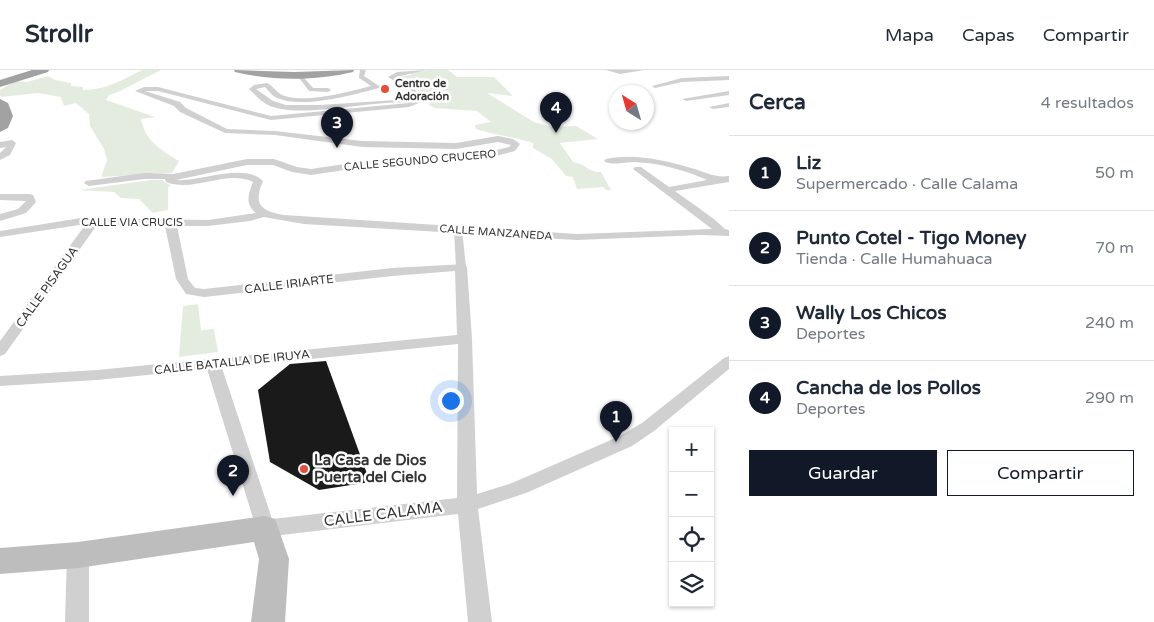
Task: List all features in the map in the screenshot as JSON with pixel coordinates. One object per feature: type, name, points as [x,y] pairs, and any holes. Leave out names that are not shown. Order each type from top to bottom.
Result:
[{"type":"highway","points":[[0,84],[20,76],[44,70]]},
{"type":"highway","points":[[239,70],[282,72],[300,75],[349,70]]},
{"type":"highway","points":[[0,103],[6,108],[8,116],[6,122],[0,128]]},
{"type":"main road","name":"CALLE CALAMA","points":[[0,561],[78,555],[265,528]]},
{"type":"main road","points":[[265,528],[274,559],[268,622]]},
{"type":"street","points":[[363,70],[361,77],[378,86],[332,96],[302,99],[281,97],[273,93],[267,86],[259,85],[252,88],[270,103],[286,107],[320,107],[414,100],[418,98],[413,90],[391,78],[396,74],[422,70]]},
{"type":"street","points":[[610,70],[620,72],[641,70]]},
{"type":"street","points":[[300,75],[309,88],[313,90],[373,84]]},
{"type":"street","points":[[655,86],[682,80],[729,78]]},
{"type":"street","name":"CALLE SEGUNDO CRUCERO","points":[[172,176],[248,162],[274,162],[295,170],[311,172],[358,165],[492,154],[504,152],[516,146],[511,141],[498,139],[476,145],[450,147],[362,144],[275,133],[232,132],[183,110],[177,104],[138,91],[158,89],[255,116],[271,118],[409,105],[417,102],[414,100]]},
{"type":"street","points":[[686,99],[729,93]]},
{"type":"street","points":[[713,107],[729,105]]},
{"type":"street","points":[[0,145],[12,143],[7,153],[0,157]]},
{"type":"street","points":[[609,161],[620,158],[680,167],[701,172],[718,181]]},
{"type":"street","points":[[638,169],[725,233]]},
{"type":"street","points":[[89,183],[144,176],[172,176],[169,181],[181,183],[231,177],[254,178],[258,181],[254,188],[252,200],[256,208],[264,214]]},
{"type":"street","points":[[666,190],[729,179]]},
{"type":"street","points":[[0,197],[29,197],[31,202],[22,211],[0,218]]},
{"type":"street","name":"CALLE VIA CRUCIS","points":[[0,234],[67,223],[170,221],[208,223],[250,218],[264,214]]},
{"type":"street","name":"CALLE MANZANEDA","points":[[264,214],[304,220],[577,237],[725,233]]},
{"type":"street","name":"CALLE IRIARTE","points":[[170,221],[182,279],[191,291],[204,293],[392,272],[461,267]]},
{"type":"street","name":"CALLE PISAGUA","points":[[0,351],[93,222]]},
{"type":"street","points":[[458,230],[464,339],[467,504],[480,622]]},
{"type":"street","name":"CALLE BATALLA DE IRUYA","points":[[0,381],[213,364],[464,339]]},
{"type":"street","name":"CALLE CALAMA","points":[[265,528],[467,504],[518,488],[626,441],[648,427],[729,361]]},
{"type":"street","points":[[213,364],[265,528]]},
{"type":"street","points":[[77,622],[78,555]]},
{"type":"shaded area","points":[[142,70],[161,70],[109,95],[106,100],[155,117],[141,119],[143,127],[155,144],[179,161],[172,173],[101,177],[107,160],[104,149],[90,126],[89,114],[76,103],[64,106],[61,97],[38,93],[1,97],[0,95],[0,90],[15,81],[27,82],[48,76],[55,80],[71,83],[71,86],[83,87],[83,90],[91,90],[114,84]]},
{"type":"shaded area","points":[[448,70],[457,77],[494,77],[513,96],[487,93],[534,122],[552,127],[576,126],[598,139],[560,143],[573,162],[601,172],[611,190],[606,190],[603,187],[577,189],[573,177],[566,176],[552,159],[533,148],[533,143],[476,129],[475,125],[491,122],[477,111],[435,108],[429,105],[431,99],[400,78],[411,75],[411,72]]},
{"type":"shaded area","points":[[162,180],[171,186],[168,187],[168,210],[153,213],[139,199],[121,198],[114,192],[79,190]]},
{"type":"shaded area","points":[[198,304],[201,330],[214,329],[218,352],[179,357],[183,306]]},
{"type":"building","points":[[326,361],[370,482],[319,490],[270,462],[258,390],[290,364]]},
{"type":"place","name":"Centro de Adoración","points":[[385,89]]},
{"type":"place","name":"Cancha de los Pollos","points":[[556,133]]},
{"type":"place","name":"Wally Los Chicos","points":[[337,148]]},
{"type":"place","name":"Liz","points":[[616,442]]},
{"type":"place","name":"La Casa de Dios Puerta del Cielo","points":[[304,469]]},
{"type":"place","name":"Punto Cotel - Tigo Money","points":[[233,496]]}]
